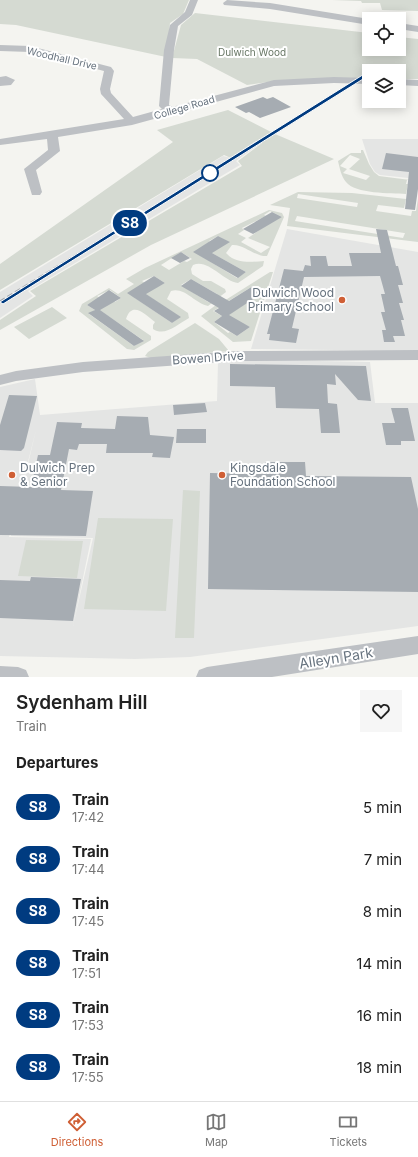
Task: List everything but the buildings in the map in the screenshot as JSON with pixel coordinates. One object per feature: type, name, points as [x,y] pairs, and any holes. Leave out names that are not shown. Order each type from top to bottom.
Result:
[{"type":"street","points":[[171,111],[164,106],[169,50],[174,25],[189,13],[194,0]]},
{"type":"street","points":[[227,3],[270,6],[362,21]]},
{"type":"street","points":[[406,27],[418,29]]},
{"type":"street","name":"Woodhall Drive","points":[[0,48],[30,49],[108,69],[109,71],[105,89],[106,94],[132,122]]},
{"type":"street","points":[[0,80],[10,80],[7,83],[0,83]]},
{"type":"street","name":"College Road","points":[[0,142],[93,130],[132,122],[274,83],[319,80],[362,80]]},
{"type":"street","points":[[406,82],[418,82]]},
{"type":"street","points":[[36,192],[30,169],[54,151],[52,135]]},
{"type":"street","name":"Bowen Drive","points":[[0,380],[16,376],[83,367],[237,356],[418,355]]},
{"type":"street","name":"Alleyn Park","points":[[207,677],[418,645]]},
{"type":"street","points":[[0,676],[18,677]]},
{"type":"shaded area","points":[[362,139],[418,139],[418,179],[380,175],[375,172],[370,164]]},
{"type":"shaded area","points":[[257,141],[261,143],[236,161],[240,165],[28,291],[33,296],[0,318],[0,292],[223,156],[231,158]]},
{"type":"shaded area","name":"Dulwich Wood Primary School","points":[[287,229],[418,252],[418,351],[251,349]]},
{"type":"shaded area","name":"Kingsdale Foundation School","points":[[267,360],[370,362],[375,403],[418,403],[418,626],[190,657],[135,659],[0,656],[0,387],[35,379],[40,415],[217,401],[218,362]],"holes":[[[36,430],[11,536],[93,538],[73,626],[91,539],[9,537]]]},
{"type":"green space","points":[[0,0],[189,0],[183,14],[170,23],[166,57],[16,25],[0,24]]},
{"type":"green space","points":[[332,0],[418,0],[418,11],[382,10],[380,3]]},
{"type":"green space","name":"Dulwich Wood","points":[[195,13],[362,32],[362,56],[406,56],[406,38],[418,39],[418,79],[406,79],[406,64],[362,64],[362,79],[282,80],[247,85],[197,59],[172,58],[181,25]]},
{"type":"green space","points":[[228,110],[275,134],[334,159],[151,245],[0,330],[0,320],[36,296],[30,291],[242,166],[238,161],[262,143],[256,141],[231,158],[224,155],[0,290],[0,264],[173,142],[157,130]]},
{"type":"green space","points":[[361,150],[363,150],[369,164],[374,172],[379,176],[418,181],[407,180],[406,184],[408,184],[406,194],[374,192],[357,189],[346,182],[338,161],[351,153],[361,153]],"holes":[[[350,155],[360,159],[349,169],[370,176],[366,180],[343,173],[347,169],[340,166]]]},
{"type":"green space","points":[[298,192],[352,193],[406,199],[404,208],[378,205],[376,211],[411,216],[412,211],[416,211],[418,199],[418,242],[287,226],[290,208],[270,205]],"holes":[[[298,194],[358,203],[357,207],[297,198]],[[297,216],[404,233],[405,233],[403,238],[295,221]]]},
{"type":"green space","points":[[269,210],[282,213],[284,217],[267,256],[258,255],[237,245],[232,245],[226,253],[230,257],[239,261],[264,261],[263,266],[238,283],[232,281],[210,267],[199,264],[193,265],[191,269],[192,274],[203,281],[211,281],[225,289],[226,292],[218,298],[217,294],[191,279],[181,285],[212,303],[208,306],[198,302],[181,291],[171,291],[167,299],[188,313],[189,318],[176,326],[167,331],[158,331],[153,329],[155,322],[148,316],[139,311],[132,310],[126,319],[151,336],[151,340],[134,350],[127,349],[79,311],[82,304],[109,288],[118,294],[134,284],[126,279],[145,268]],"holes":[[[270,211],[282,217],[277,218],[248,238],[270,247],[261,253],[241,242],[246,238],[238,234],[244,230],[242,228],[266,216],[264,215]],[[218,236],[229,242],[210,252],[246,272],[237,278],[201,256],[210,242],[209,241]],[[181,252],[192,259],[187,262],[184,261],[169,270],[161,265]],[[154,276],[165,283],[144,293],[180,317],[172,323],[135,298],[145,283],[142,281]],[[110,290],[121,298],[115,302],[113,300],[98,309],[143,340],[134,346],[89,314],[95,310],[87,305],[100,298],[97,296]]]},
{"type":"green space","points":[[270,272],[273,272],[251,341],[233,342],[201,316],[216,305],[220,307],[213,311],[222,316],[214,322],[228,333],[230,332],[237,336],[250,327],[226,316],[266,291],[258,286],[253,286],[227,302],[224,301]]},
{"type":"green space","points":[[52,307],[67,318],[29,339],[14,327]]},
{"type":"green space","points":[[195,323],[219,339],[229,351],[151,358],[145,356],[148,352]]},
{"type":"green space","points":[[183,490],[200,491],[194,638],[175,638]]},
{"type":"green space","points":[[98,518],[173,519],[166,611],[84,609]]},
{"type":"green space","points":[[26,540],[83,541],[77,578],[18,576]]},
{"type":"railway","points":[[67,261],[259,142]]},
{"type":"railway","points":[[0,302],[69,260]]},
{"type":"train","name":"S8","points":[[0,302],[109,236],[362,77]]},
{"type":"place","name":"Dulwich Wood Primary School","points":[[342,300]]},
{"type":"place","name":"Dulwich Prep & Senior","points":[[12,475]]},
{"type":"place","name":"Kingsdale Foundation School","points":[[222,475]]}]
